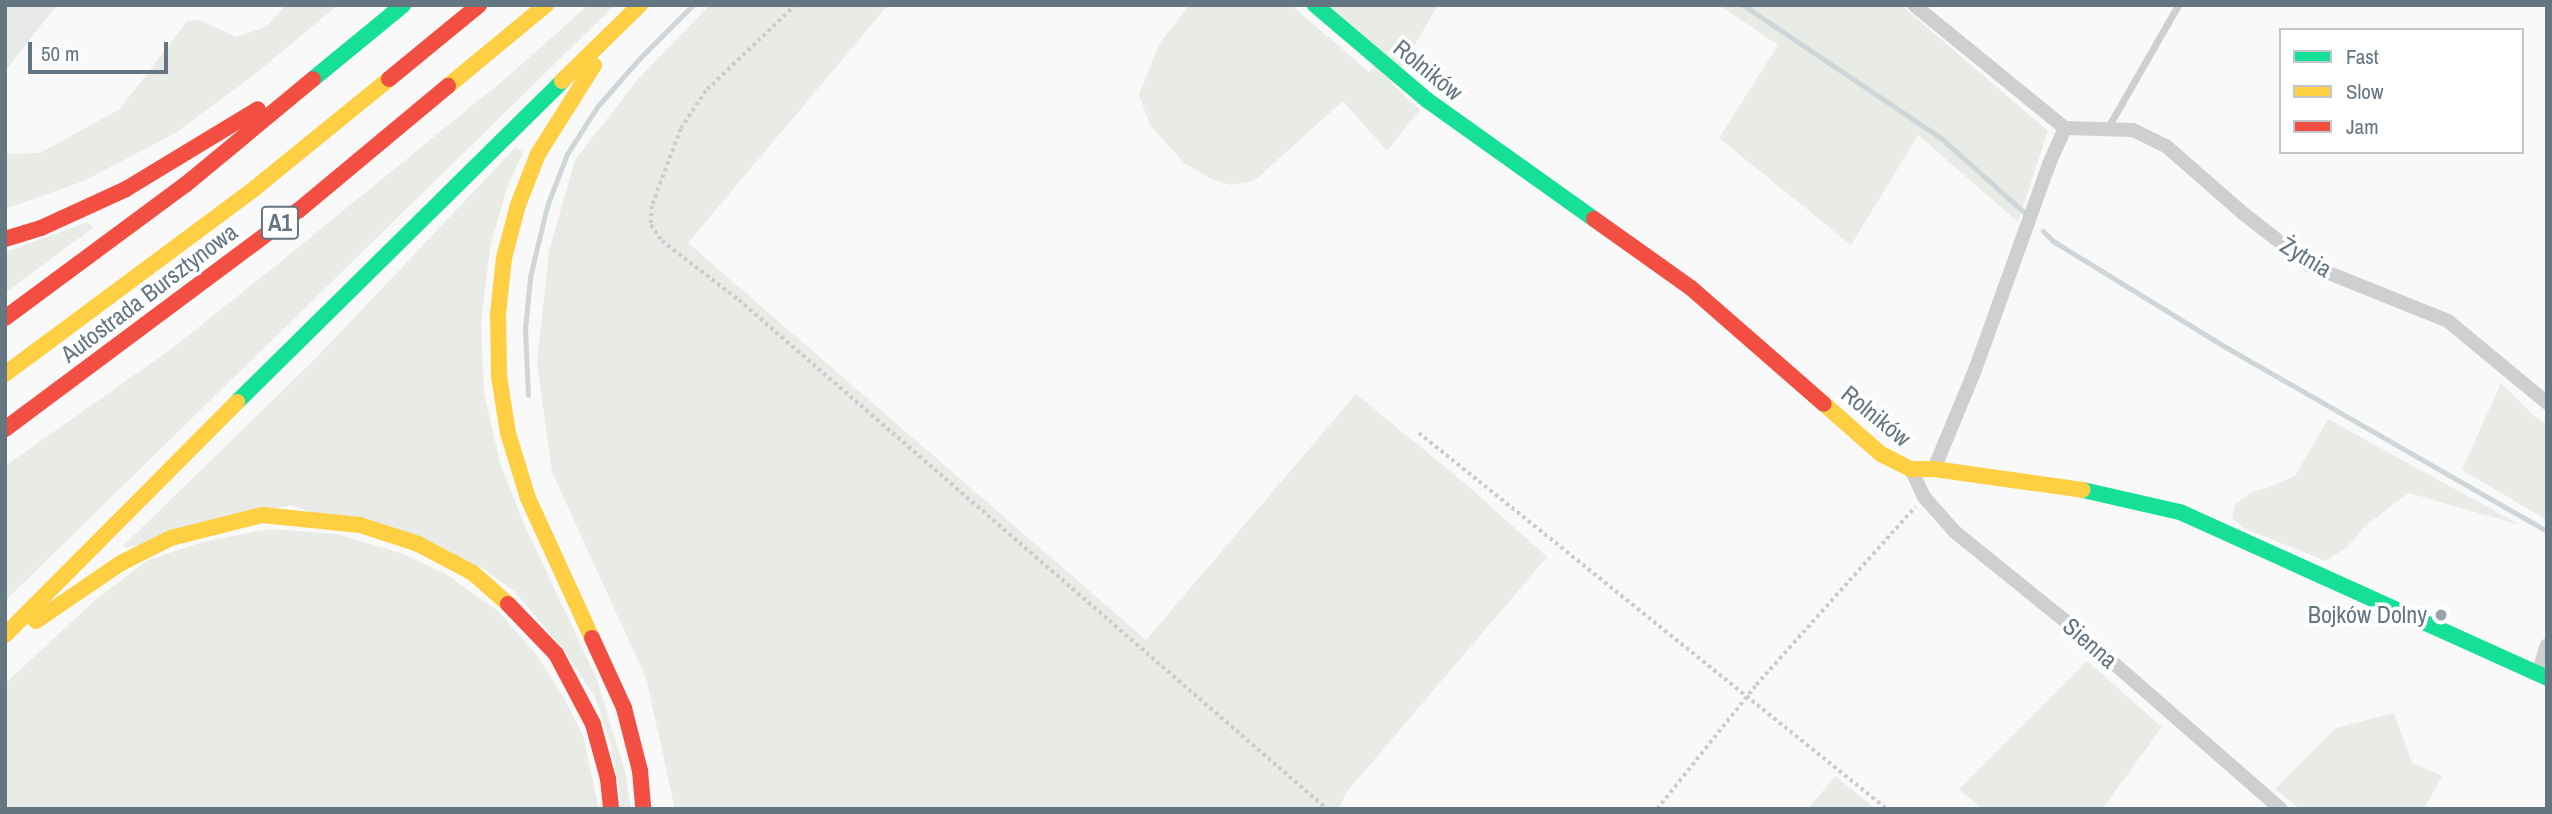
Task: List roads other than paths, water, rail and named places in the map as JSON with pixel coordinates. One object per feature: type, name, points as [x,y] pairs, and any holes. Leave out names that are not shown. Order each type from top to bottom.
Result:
[{"type":"main road","points":[[5,318],[185,185],[402,5]]},
{"type":"main road","name":"Autostrada Bursztynowa","points":[[5,374],[255,188],[479,5]]},
{"type":"main road","name":"Autostrada Bursztynowa","points":[[5,429],[299,209],[546,5]]},
{"type":"main road","name":"Rolników","points":[[1315,5],[1427,100],[1691,288],[1881,454],[1911,469],[1934,468],[2054,485],[2136,500],[2180,512],[2542,676]]},
{"type":"main road","points":[[5,635],[433,205],[639,6]]},
{"type":"main road","points":[[639,6],[561,113],[538,154],[518,205],[504,258],[498,314],[499,376],[508,433],[528,498],[624,708],[640,771],[643,809]]},
{"type":"main road","points":[[5,239],[41,228],[135,184],[335,63]]},
{"type":"main road","points":[[5,641],[121,563],[171,538],[262,515],[359,525],[418,544],[473,573],[517,612],[556,654],[593,724],[608,779],[611,809]]},
{"type":"street","points":[[1914,5],[2065,128],[2049,164],[1975,370],[1934,468]]},
{"type":"street","name":"Żytnia","points":[[2065,128],[2133,130],[2166,146],[2244,214],[2309,264],[2448,321],[2547,403]]},
{"type":"street","name":"Sienna","points":[[1911,469],[1924,497],[1955,532],[2063,619],[2281,809]]},
{"type":"street","points":[[2542,676],[2547,645]]},
{"type":"lane","points":[[2107,129],[2178,5]]},
{"type":"waterway","points":[[528,395],[525,330],[530,277],[547,206],[567,154],[597,107],[638,60],[693,5]]},
{"type":"waterway","points":[[1743,5],[1941,138],[2027,215]]},
{"type":"waterway","points":[[2043,231],[2053,241],[2222,345],[2547,531]]},
{"type":"place","name":"Bojków Dolny","points":[[2441,615]]}]
